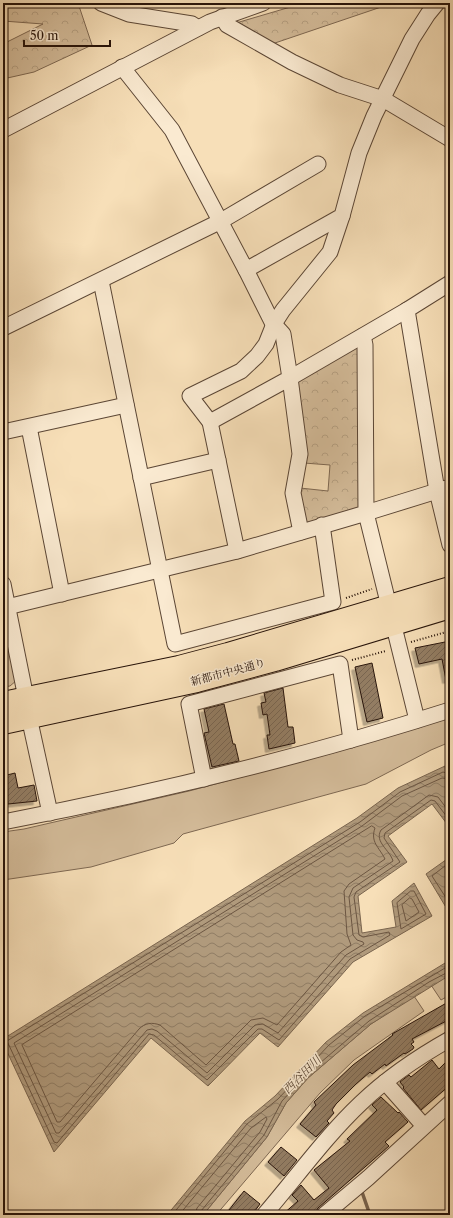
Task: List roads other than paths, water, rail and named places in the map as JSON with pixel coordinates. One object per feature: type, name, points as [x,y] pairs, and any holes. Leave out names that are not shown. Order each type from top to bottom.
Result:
[{"type":"highway","name":"新都市中央通り","points":[[3,703],[28,708],[197,681],[392,615],[450,588]]},
{"type":"highway","name":"新都市中央通り","points":[[392,615],[450,606]]},
{"type":"highway","name":"新都市中央通り","points":[[3,723],[28,708]]},
{"type":"street","points":[[102,3],[129,14],[192,24],[198,28]]},
{"type":"street","points":[[3,130],[198,28],[222,17],[262,3]]},
{"type":"street","points":[[238,550],[210,422],[190,396],[241,371],[248,365],[266,344],[274,324],[326,260],[342,216],[359,153],[412,39],[437,3]]},
{"type":"street","points":[[222,17],[227,25],[292,62],[340,85],[383,99],[450,139]]},
{"type":"street","points":[[122,67],[172,130],[274,324],[283,334],[300,454],[293,494],[301,532]]},
{"type":"street","points":[[3,328],[221,221],[318,164]]},
{"type":"street","points":[[246,270],[342,216]]},
{"type":"street","points":[[101,281],[175,644],[333,602],[322,525]]},
{"type":"street","points":[[210,422],[290,378],[450,284]]},
{"type":"street","points":[[407,310],[443,489],[450,545]]},
{"type":"street","points":[[363,336],[365,345],[366,512],[417,720]]},
{"type":"street","points":[[3,432],[126,405]]},
{"type":"street","points":[[29,427],[62,594]]},
{"type":"street","points":[[141,478],[218,460]]},
{"type":"street","points":[[5,607],[238,550],[443,489]]},
{"type":"street","points":[[3,584],[5,607],[50,813]]},
{"type":"street","points":[[204,779],[189,704],[340,664],[351,740]]},
{"type":"street","points":[[3,822],[204,779],[351,740],[450,710]]},
{"type":"street","points":[[264,1215],[340,1125],[361,1103],[403,1068],[450,1039]]},
{"type":"street","points":[[385,1082],[424,1126]]},
{"type":"street","points":[[324,1215],[368,1178],[450,1103]]},
{"type":"water","points":[[445,766],[450,772],[450,828],[432,804],[388,836],[407,862],[358,896],[362,933],[396,927],[392,901],[414,883],[432,916],[353,962],[278,1047],[260,1033],[208,1086],[151,1038],[54,1152],[3,1043],[3,1039],[357,818],[398,788]]},
{"type":"water","points":[[450,857],[450,907],[447,909],[426,874]]},
{"type":"water","name":"西谷田川","points":[[450,960],[450,975],[371,1024],[308,1078],[286,1103],[267,1137],[203,1215],[167,1215],[245,1121],[275,1096],[326,1042],[363,1013]]},
{"type":"waterway","points":[[362,1192],[370,1215]]}]
